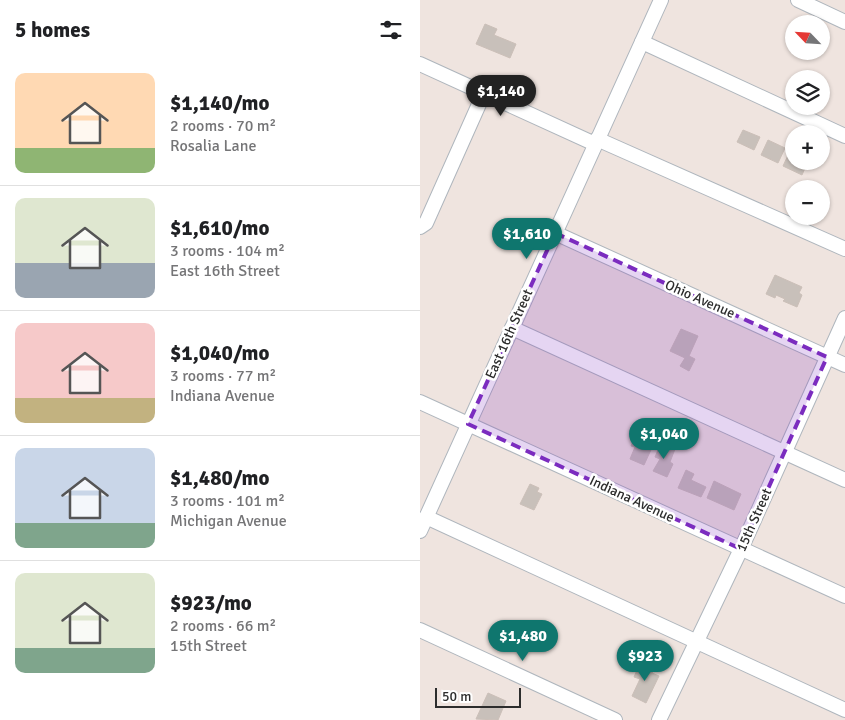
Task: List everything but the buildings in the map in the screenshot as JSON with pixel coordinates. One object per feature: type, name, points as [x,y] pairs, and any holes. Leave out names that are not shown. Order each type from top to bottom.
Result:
[{"type":"street","name":"East 16th Street","points":[[420,531],[661,0]]},
{"type":"street","points":[[798,0],[845,22]]},
{"type":"street","points":[[642,42],[845,136]]},
{"type":"street","points":[[420,64],[845,250]]},
{"type":"street","points":[[420,227],[426,223],[484,93]]},
{"type":"street","name":"Ohio Avenue","points":[[555,233],[845,365]]},
{"type":"street","name":"15th Street","points":[[659,720],[741,549],[845,318]]},
{"type":"street","points":[[512,328],[845,480]]},
{"type":"street","name":"Indiana Avenue","points":[[420,402],[845,596]]},
{"type":"street","points":[[426,517],[845,710]]},
{"type":"street","points":[[420,630],[615,720]]},
{"type":"highlighted area","points":[[555,233],[827,357],[741,549],[468,424]]}]
